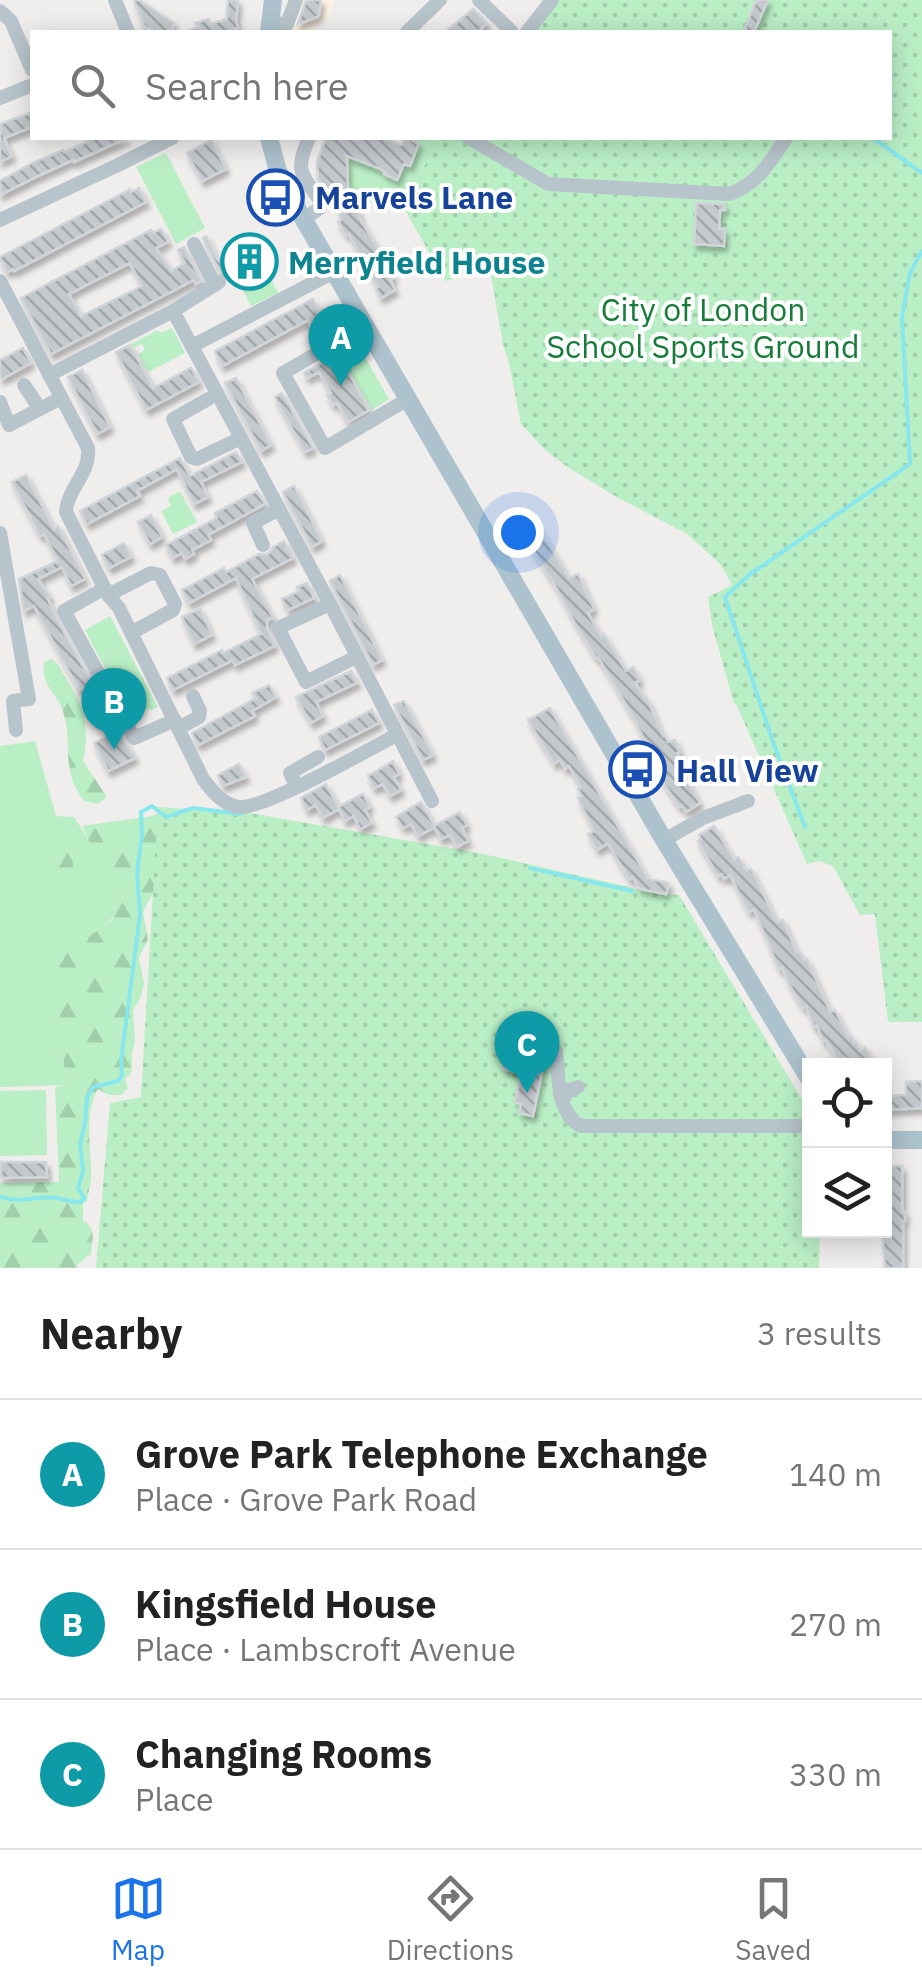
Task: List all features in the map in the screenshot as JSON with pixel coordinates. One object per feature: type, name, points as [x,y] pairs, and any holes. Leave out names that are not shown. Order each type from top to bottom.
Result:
[{"type":"main road","points":[[270,28],[274,0]]},
{"type":"main road","points":[[270,140],[278,170],[334,272],[664,840],[802,1067]]},
{"type":"main road","points":[[892,1140],[922,1140]]},
{"type":"street","points":[[115,0],[127,30]]},
{"type":"street","points":[[270,28],[287,24],[296,0]]},
{"type":"street","points":[[409,30],[440,0]]},
{"type":"street","points":[[480,0],[510,30]]},
{"type":"street","points":[[529,30],[552,0]]},
{"type":"street","points":[[0,11],[10,21],[30,66]]},
{"type":"street","points":[[0,98],[30,86]]},
{"type":"street","points":[[0,220],[168,140]]},
{"type":"street","points":[[304,219],[322,204],[300,171],[308,140]]},
{"type":"street","points":[[472,140],[548,184],[729,194],[756,178],[784,140]]},
{"type":"street","points":[[49,375],[218,284],[194,244]]},
{"type":"street","points":[[192,346],[334,272]]},
{"type":"street","points":[[0,281],[89,454],[67,500],[66,512],[214,794],[230,805],[248,807],[396,735]]},
{"type":"street","points":[[173,310],[432,801]]},
{"type":"street","points":[[366,325],[282,373],[324,448],[408,399]]},
{"type":"street","points":[[24,384],[40,409]]},
{"type":"street","points":[[217,394],[173,419],[191,457],[197,460],[241,438]]},
{"type":"street","points":[[0,402],[9,425],[61,398]]},
{"type":"street","points":[[263,545],[253,523],[278,509]]},
{"type":"street","points":[[0,533],[29,698],[12,701],[16,730]]},
{"type":"street","points":[[130,633],[173,610],[175,604],[160,574],[148,575],[64,611],[134,738],[199,717],[193,696]]},
{"type":"street","points":[[330,604],[278,628],[306,682],[356,657]]},
{"type":"street","points":[[297,786],[290,773],[318,756]]},
{"type":"street","points":[[664,840],[704,818],[748,801]]},
{"type":"street","points":[[556,1051],[562,1099],[568,1116],[581,1126],[802,1126]]},
{"type":"street","points":[[562,1099],[578,1087]]},
{"type":"street","points":[[636,1112],[648,1126]]},
{"type":"shaded area","points":[[287,0],[334,0],[329,17],[315,30],[280,30]]},
{"type":"green space","name":"City of London School Sports Ground","points":[[558,0],[922,0],[922,1022],[888,1022],[875,914],[860,915],[833,866],[820,861],[807,864],[734,704],[708,597],[732,585],[720,564],[687,534],[566,466],[521,424],[489,263],[445,280],[400,201],[443,140],[892,140],[892,30],[534,30]]},
{"type":"green space","points":[[410,140],[443,140],[400,201],[354,204],[341,212],[333,197],[334,191],[347,190],[344,169],[350,152],[397,179],[404,164],[413,163],[419,144]]},
{"type":"green space","points":[[166,153],[205,228],[176,244],[136,167]]},
{"type":"green space","points":[[267,271],[278,293],[251,306],[242,288]]},
{"type":"green space","points":[[172,328],[185,353],[148,372],[138,354],[145,350],[142,344],[133,348],[131,344],[158,330],[161,333]]},
{"type":"green space","points":[[354,338],[389,399],[372,410],[339,347]]},
{"type":"green space","points":[[180,491],[197,522],[173,534],[161,511],[171,506],[168,498]]},
{"type":"green space","points":[[110,616],[158,707],[137,714],[132,720],[85,630]]},
{"type":"green space","points":[[52,659],[82,709],[86,732],[83,761],[107,797],[98,804],[84,801],[72,778],[63,711],[45,677],[44,662]]},
{"type":"green space","points":[[35,741],[56,816],[74,817],[123,893],[119,910],[99,932],[62,1051],[67,1085],[0,1087],[0,746]]},
{"type":"green space","points":[[158,807],[249,813],[479,853],[679,895],[802,1099],[802,1238],[820,1238],[819,1268],[96,1268],[110,1103],[141,1097]]},
{"type":"green space","points":[[163,811],[163,874],[143,912],[148,939],[139,958],[144,984],[133,1010],[135,1041],[132,1068],[125,1078],[128,1088],[122,1095],[108,1095],[98,1089],[91,1110],[91,1178],[87,1202],[83,1203],[83,1221],[92,1231],[91,1254],[77,1268],[0,1268],[0,1183],[59,1182],[55,1087],[67,1085],[54,948],[106,925],[123,894],[100,864],[82,826]]},
{"type":"green space","points":[[56,826],[66,827],[74,835],[71,846],[75,882],[69,899],[57,901],[50,837]]},
{"type":"green space","points":[[46,1090],[47,1155],[0,1156],[0,1091]]},
{"type":"building","points":[[134,0],[174,23],[172,30],[144,26]]},
{"type":"building","points":[[228,0],[238,0],[238,28],[189,30],[199,27],[195,23],[227,19]]},
{"type":"building","points":[[306,0],[321,0],[319,14],[298,24]]},
{"type":"building","points":[[756,0],[768,0],[755,30],[744,30]]},
{"type":"building","points":[[473,9],[487,23],[480,30],[447,30]]},
{"type":"building","points":[[30,113],[30,128],[4,138],[12,156],[0,162],[0,124]]},
{"type":"building","points":[[91,140],[123,140],[0,195],[0,181],[32,163]]},
{"type":"building","points":[[211,140],[226,169],[202,181],[187,153]]},
{"type":"building","points":[[325,140],[419,143],[410,166],[404,164],[397,180],[347,156],[348,191],[326,191],[318,179],[317,162]]},
{"type":"building","points":[[139,188],[146,202],[7,272],[0,257],[130,189],[131,192]]},
{"type":"building","points":[[696,203],[725,204],[725,210],[720,210],[719,229],[725,229],[724,246],[694,244]]},
{"type":"building","points":[[355,206],[394,278],[390,280],[395,290],[381,298],[349,234],[338,222],[339,215]]},
{"type":"building","points":[[161,229],[168,242],[156,248],[171,271],[185,263],[178,250],[184,247],[201,281],[196,284],[194,280],[51,354],[21,298],[151,230],[153,233]],"holes":[[[130,263],[142,286],[81,316],[69,294]]]},
{"type":"building","name":"Merryfield House","points":[[206,236],[218,260],[254,241],[269,269],[242,284],[233,266],[220,272],[203,238]]},
{"type":"building","points":[[313,299],[329,331],[316,338],[308,320],[222,366],[215,351]]},
{"type":"building","points":[[130,345],[153,388],[191,368],[199,382],[146,410],[116,352]]},
{"type":"building","points":[[23,348],[31,363],[2,379],[0,360]]},
{"type":"building","points":[[334,356],[339,365],[343,363],[369,410],[348,422],[327,395],[331,393],[319,372],[307,378],[304,373]]},
{"type":"building","points":[[82,370],[110,427],[97,434],[68,377]]},
{"type":"building","points":[[236,378],[271,445],[261,451],[225,383]]},
{"type":"building","points":[[282,393],[313,448],[305,452],[275,397]]},
{"type":"building","points":[[236,452],[242,462],[201,482],[208,497],[194,504],[177,469],[137,491],[140,496],[87,524],[80,511],[180,458],[190,476]]},
{"type":"building","points":[[26,475],[85,579],[71,586],[62,567],[38,579],[92,683],[79,690],[34,606],[24,611],[19,579],[58,561],[12,482]]},
{"type":"building","points":[[294,486],[322,541],[312,547],[283,492]]},
{"type":"building","points":[[257,491],[265,504],[208,535],[211,540],[192,550],[194,554],[185,559],[182,553],[173,558],[166,545]]},
{"type":"building","points":[[151,515],[162,537],[150,544],[138,522]]},
{"type":"building","points":[[533,518],[569,578],[578,574],[594,609],[588,613],[590,617],[626,671],[633,667],[640,680],[635,683],[647,699],[663,736],[668,742],[675,740],[680,752],[677,753],[691,777],[687,780],[700,803],[686,812],[665,785],[634,718],[521,530],[521,525]]},
{"type":"building","points":[[284,541],[293,558],[252,579],[273,618],[267,620],[267,628],[275,646],[235,665],[233,660],[173,690],[167,678],[261,634],[236,578],[189,603],[182,590],[224,568],[226,572],[259,554],[268,554]]},
{"type":"building","points":[[124,543],[131,557],[109,568],[102,555]]},
{"type":"building","points":[[340,575],[382,660],[373,665],[330,581]]},
{"type":"building","points":[[307,583],[314,598],[288,610],[282,599]]},
{"type":"building","points":[[200,609],[212,635],[194,644],[182,617]]},
{"type":"building","points":[[351,671],[357,683],[316,702],[323,716],[311,723],[296,697]]},
{"type":"building","points":[[269,685],[276,697],[252,711],[255,716],[198,745],[192,733],[256,698],[252,693]]},
{"type":"building","points":[[404,701],[433,755],[423,760],[394,705]]},
{"type":"building","points":[[550,708],[648,879],[669,883],[666,894],[640,889],[633,877],[629,879],[608,843],[597,850],[588,834],[594,831],[578,798],[582,796],[578,789],[581,787],[569,766],[565,769],[560,760],[554,764],[528,720]]},
{"type":"building","points":[[372,710],[379,723],[325,750],[319,737]]},
{"type":"building","points":[[118,731],[135,758],[108,771],[94,743]]},
{"type":"building","points":[[393,761],[399,774],[394,777],[401,790],[390,796],[383,784],[374,788],[368,776]]},
{"type":"building","points":[[239,764],[246,777],[223,786],[218,775]]},
{"type":"building","points":[[326,784],[338,807],[363,794],[372,823],[360,829],[354,816],[345,821],[339,809],[323,818],[316,805],[307,810],[301,798]]},
{"type":"building","points":[[421,802],[435,827],[418,836],[411,824],[403,828],[396,817]]},
{"type":"building","points":[[460,812],[467,825],[462,828],[468,841],[457,847],[450,835],[441,839],[434,826]]},
{"type":"building","points":[[714,826],[734,860],[738,857],[747,871],[751,869],[777,922],[783,920],[796,951],[807,959],[830,1012],[835,1010],[849,1037],[860,1050],[865,1047],[871,1058],[836,1058],[817,1025],[814,1027],[782,967],[779,969],[754,909],[749,912],[730,875],[724,879],[722,874],[718,876],[698,841],[699,835]]},
{"type":"building","points":[[506,1053],[545,1057],[533,1116],[519,1113],[521,1104],[515,1102],[521,1073],[503,1069]]},
{"type":"building","points":[[922,1081],[922,1108],[892,1110],[892,1096],[906,1095],[906,1082]]},
{"type":"building","points":[[1,1162],[46,1162],[47,1177],[1,1178]]},
{"type":"building","points":[[892,1166],[902,1166],[903,1268],[885,1268],[883,1238],[892,1238]]},
{"type":"waterway","points":[[876,140],[922,173]]},
{"type":"waterway","points":[[805,827],[725,597],[749,575],[910,464],[902,317],[910,273],[922,251]]},
{"type":"waterway","points":[[0,1197],[81,1202],[84,1198],[78,1188],[83,1171],[80,1144],[87,1098],[93,1087],[118,1081],[122,1076],[140,915],[137,873],[141,812],[152,806],[166,817],[193,808],[241,814]]},
{"type":"waterway","points":[[530,868],[632,891]]},
{"type":"place","name":"Marvels Lane","points":[[276,197]]},
{"type":"place","name":"Merryfield House","points":[[249,262]]},
{"type":"place","name":"Grove Park Telephone Exchange","points":[[341,386]]},
{"type":"place","name":"Kingsfield House","points":[[114,750]]},
{"type":"place","name":"Hall View","points":[[637,770]]},
{"type":"place","name":"Changing Rooms","points":[[527,1093]]}]
